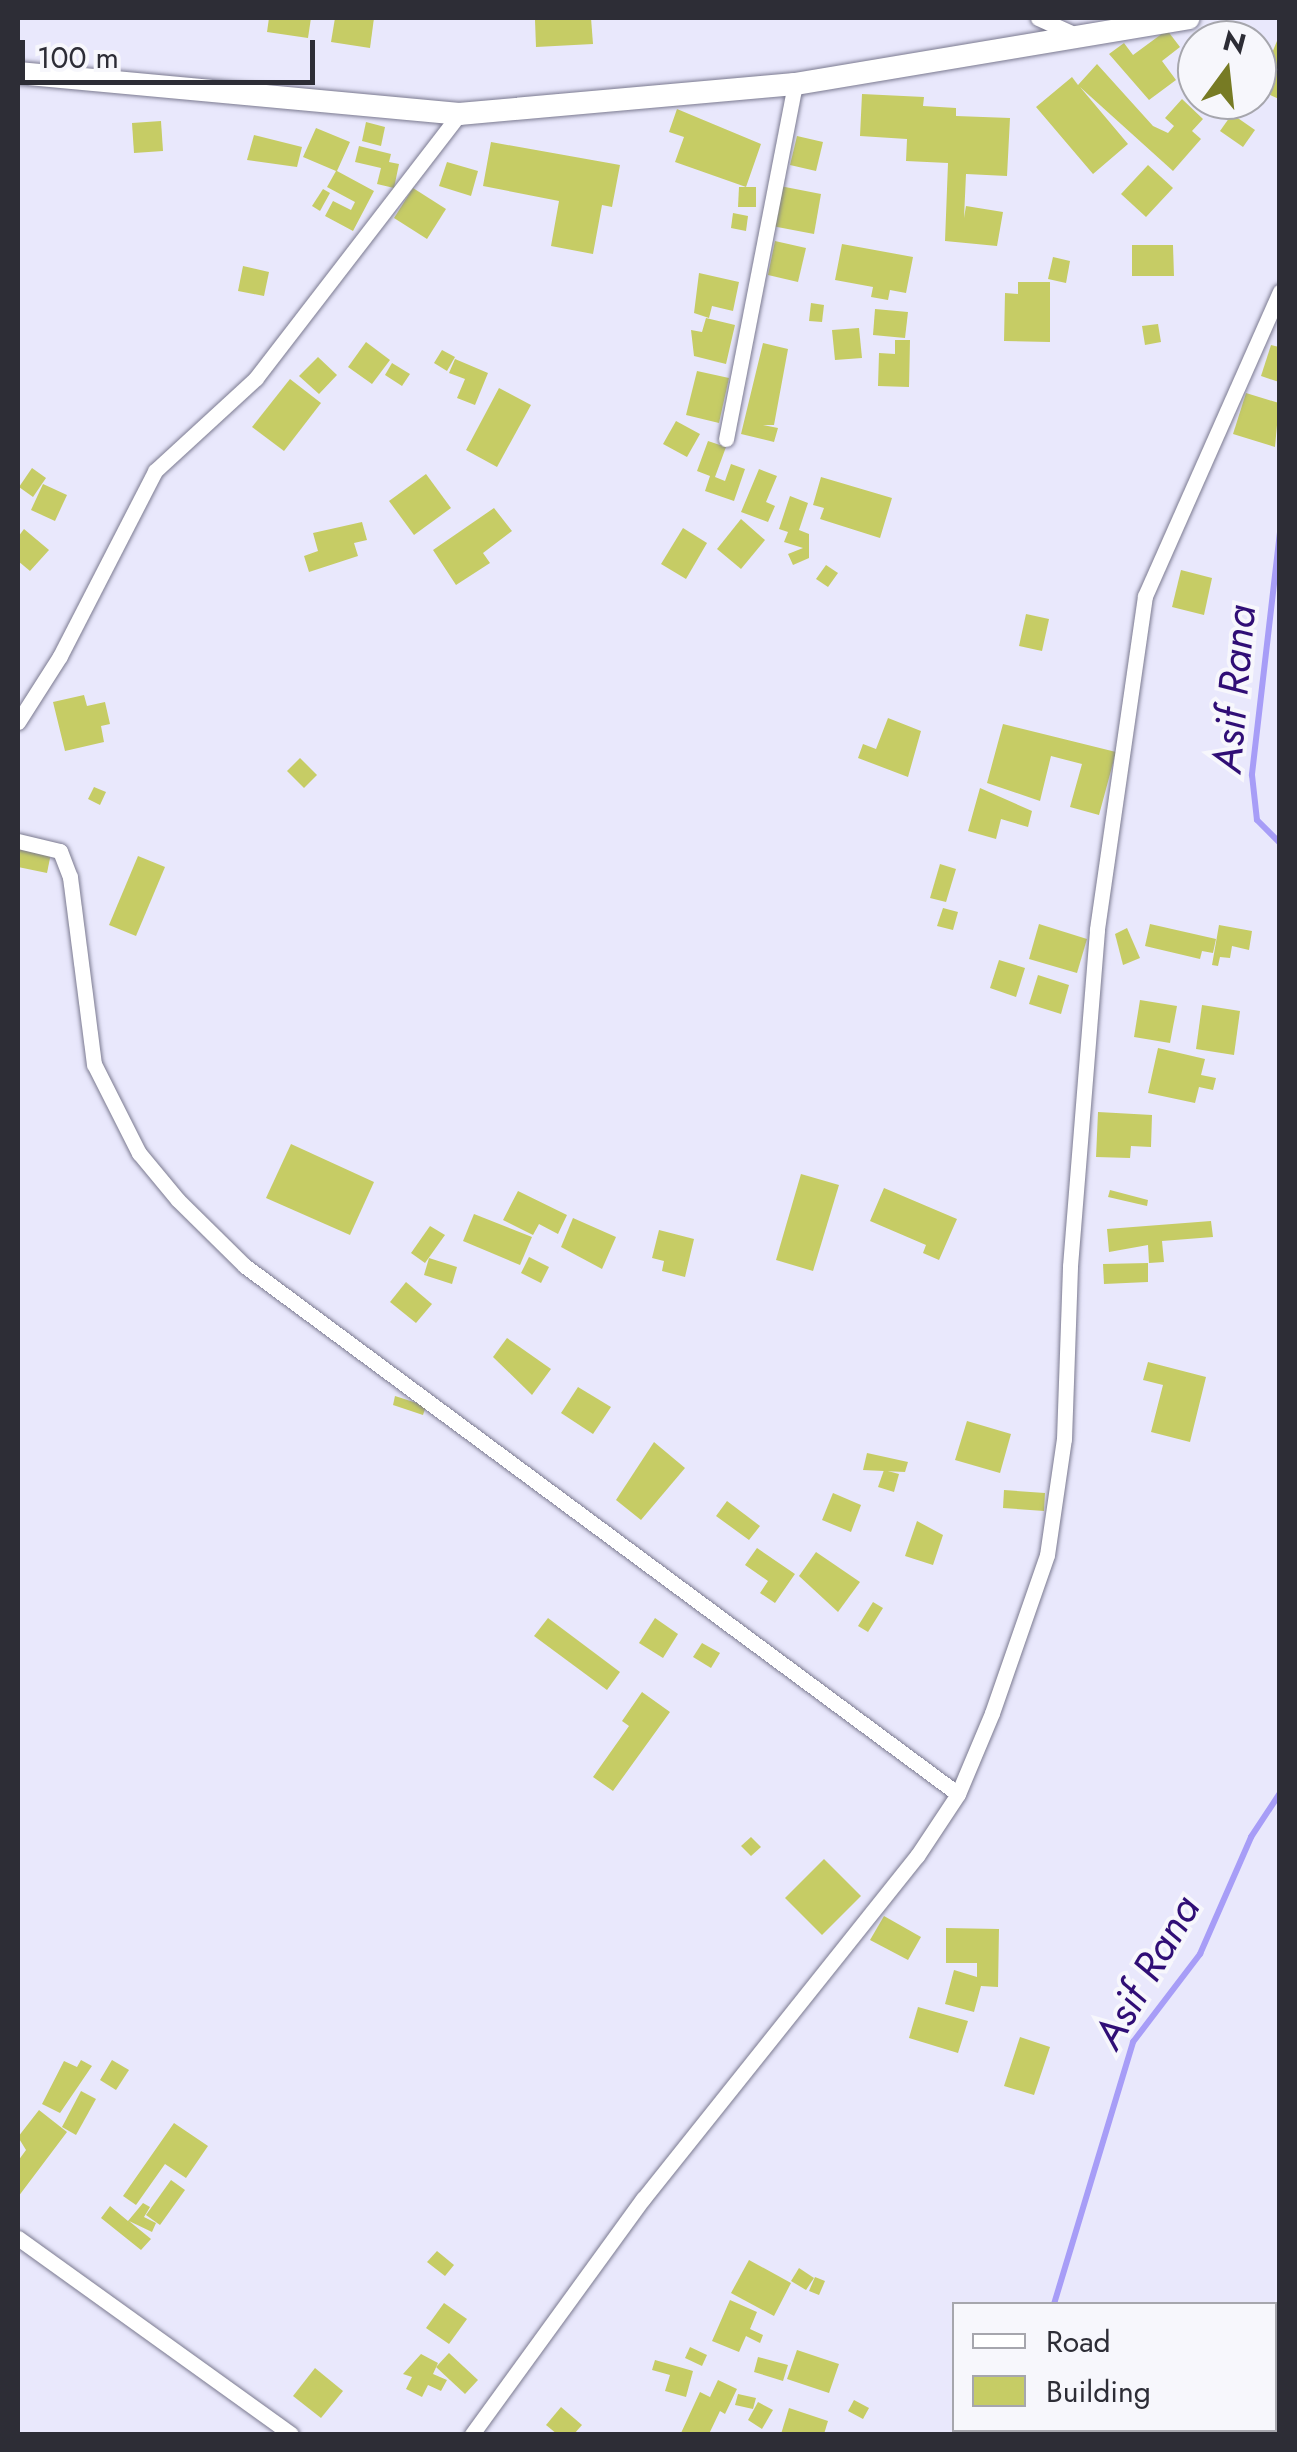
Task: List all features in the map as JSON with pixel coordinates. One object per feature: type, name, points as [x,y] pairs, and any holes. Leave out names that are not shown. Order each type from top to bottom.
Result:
[{"type":"main road","points":[[18,73],[459,114],[794,84],[1078,36],[1117,24],[1189,18]]},
{"type":"street","points":[[1038,18],[1078,36]]},
{"type":"street","points":[[726,439],[794,84]]},
{"type":"street","points":[[18,722],[60,656],[155,471],[256,378],[459,114]]},
{"type":"street","points":[[472,2434],[643,2199],[917,1856],[958,1794],[1047,1554],[1065,1422],[1070,1266],[1096,929],[1144,596],[1280,292]]},
{"type":"street","points":[[18,841],[60,850],[70,877],[94,1064],[139,1152],[178,1200],[245,1266],[958,1794]]},
{"type":"street","points":[[18,2238],[290,2434]]},
{"type":"building","points":[[269,18],[311,18],[308,38],[267,32]]},
{"type":"building","points":[[335,18],[374,18],[370,48],[331,42]]},
{"type":"building","points":[[591,18],[593,44],[536,47],[535,20]]},
{"type":"building","points":[[1167,30],[1177,49],[1162,61],[1176,80],[1149,100],[1109,54],[1124,43],[1133,55]]},
{"type":"building","points":[[1279,36],[1279,99],[1277,98]]},
{"type":"building","points":[[1097,64],[1153,126],[1168,133],[1174,126],[1165,118],[1177,105],[1177,120],[1202,120],[1192,131],[1201,139],[1173,171],[1080,87],[1128,144],[1093,174],[1036,107],[1072,77],[1078,85]]},
{"type":"building","points":[[862,94],[924,97],[923,106],[956,108],[956,116],[1010,118],[1007,176],[966,174],[964,218],[966,206],[1003,212],[997,246],[945,241],[948,163],[906,161],[907,139],[860,136]]},
{"type":"building","points":[[677,109],[761,144],[746,187],[675,162],[684,137],[669,132]]},
{"type":"building","points":[[1228,120],[1241,120],[1255,130],[1243,147],[1220,131]]},
{"type":"building","points":[[161,121],[163,151],[134,153],[132,123]]},
{"type":"building","points":[[366,122],[385,127],[381,146],[362,141]]},
{"type":"building","points":[[316,128],[350,142],[337,171],[374,191],[353,231],[325,216],[333,201],[351,210],[355,202],[327,187],[336,171],[303,157]]},
{"type":"building","points":[[254,135],[302,147],[297,167],[247,160]]},
{"type":"building","points":[[797,136],[823,142],[816,171],[790,165]]},
{"type":"building","points":[[491,142],[620,165],[612,207],[602,205],[593,254],[551,246],[559,201],[483,186]]},
{"type":"building","points":[[359,146],[391,154],[389,162],[399,164],[394,188],[377,184],[381,168],[355,162]]},
{"type":"building","points":[[447,162],[478,171],[471,196],[439,186]]},
{"type":"building","points":[[1148,165],[1173,188],[1146,217],[1121,194]]},
{"type":"building","points":[[780,186],[821,194],[814,234],[772,226]]},
{"type":"building","points":[[739,187],[756,187],[756,207],[738,207]]},
{"type":"building","points":[[413,188],[446,209],[427,239],[394,218]]},
{"type":"building","points":[[323,189],[330,193],[320,211],[312,206]]},
{"type":"building","points":[[733,213],[748,216],[746,231],[731,228]]},
{"type":"building","points":[[775,241],[806,248],[798,282],[768,275]]},
{"type":"building","points":[[842,244],[913,257],[906,293],[890,290],[888,300],[871,297],[873,287],[835,280]]},
{"type":"building","points":[[1132,245],[1173,245],[1174,276],[1132,276]]},
{"type":"building","points":[[1053,257],[1070,261],[1066,283],[1048,279]]},
{"type":"building","points":[[243,266],[269,272],[264,296],[238,291]]},
{"type":"building","points":[[699,273],[739,282],[733,311],[712,306],[709,318],[694,313]]},
{"type":"building","points":[[1018,282],[1050,282],[1050,342],[1004,341],[1005,293],[1018,294]]},
{"type":"building","points":[[811,303],[824,305],[822,322],[809,321]]},
{"type":"building","points":[[875,309],[908,312],[905,338],[873,335]]},
{"type":"building","points":[[706,318],[735,325],[726,364],[694,356],[691,330],[702,332]]},
{"type":"building","points":[[1158,324],[1161,342],[1145,345],[1142,326]]},
{"type":"building","points":[[859,328],[862,358],[835,360],[832,330]]},
{"type":"building","points":[[895,340],[910,340],[909,387],[878,386],[879,353],[895,354]]},
{"type":"building","points":[[366,342],[390,360],[372,384],[348,367]]},
{"type":"building","points":[[763,343],[788,349],[774,425],[763,425],[778,428],[774,442],[741,434]]},
{"type":"building","points":[[1271,345],[1279,347],[1279,382],[1261,376]]},
{"type":"building","points":[[442,350],[455,357],[447,371],[434,363]]},
{"type":"building","points":[[318,357],[337,375],[319,394],[299,376]]},
{"type":"building","points":[[455,359],[488,373],[475,405],[457,398],[465,379],[449,373]]},
{"type":"building","points":[[392,363],[410,374],[402,386],[385,375]]},
{"type":"building","points":[[697,371],[729,378],[719,423],[686,415]]},
{"type":"building","points":[[290,379],[321,403],[284,451],[252,427]]},
{"type":"building","points":[[499,388],[531,405],[497,467],[466,450]]},
{"type":"building","points":[[1246,393],[1279,403],[1275,447],[1233,434]]},
{"type":"building","points":[[676,421],[700,434],[687,457],[663,444]]},
{"type":"building","points":[[708,441],[726,447],[715,477],[725,481],[731,464],[745,469],[734,501],[705,491],[710,476],[697,471]]},
{"type":"building","points":[[32,468],[46,478],[33,497],[19,487]]},
{"type":"building","points":[[759,469],[777,476],[766,502],[775,506],[768,522],[741,512]]},
{"type":"building","points":[[426,474],[451,508],[414,535],[389,501]]},
{"type":"building","points":[[821,477],[892,498],[880,538],[820,519],[824,508],[813,505]]},
{"type":"building","points":[[43,484],[67,495],[55,521],[31,510]]},
{"type":"building","points":[[790,496],[808,503],[799,530],[809,534],[809,558],[793,565],[788,554],[803,548],[784,542],[788,532],[779,529]]},
{"type":"building","points":[[494,508],[512,531],[483,553],[490,563],[456,585],[433,550]]},
{"type":"building","points":[[741,519],[765,540],[741,569],[717,549]]},
{"type":"building","points":[[362,522],[367,540],[354,543],[358,556],[309,572],[304,556],[318,551],[313,533]]},
{"type":"building","points":[[683,528],[707,543],[686,579],[661,564]]},
{"type":"building","points":[[24,529],[49,550],[30,571],[18,561],[18,537]]},
{"type":"building","points":[[826,565],[838,573],[828,587],[816,579]]},
{"type":"building","points":[[1181,570],[1212,578],[1204,615],[1172,607]]},
{"type":"building","points":[[1026,614],[1049,619],[1042,651],[1019,646]]},
{"type":"building","points":[[84,695],[87,706],[105,702],[110,724],[101,726],[104,742],[65,751],[53,702]]},
{"type":"building","points":[[888,718],[921,731],[908,777],[858,758],[863,744],[876,749]]},
{"type":"building","points":[[1003,724],[1116,752],[1099,815],[1070,807],[1082,764],[1051,756],[1040,801],[987,783]]},
{"type":"building","points":[[300,758],[317,775],[304,788],[287,771]]},
{"type":"building","points":[[94,787],[106,792],[100,805],[88,799]]},
{"type":"building","points":[[980,788],[1032,811],[1028,827],[1001,819],[996,839],[968,831]]},
{"type":"building","points":[[18,846],[51,853],[47,873],[18,867]]},
{"type":"building","points":[[138,856],[165,867],[136,936],[109,925]]},
{"type":"building","points":[[940,864],[956,869],[946,902],[930,898]]},
{"type":"building","points":[[943,908],[958,912],[953,930],[937,926]]},
{"type":"building","points":[[1039,924],[1087,939],[1077,973],[1029,959]]},
{"type":"building","points":[[1150,924],[1216,939],[1213,953],[1202,951],[1200,959],[1145,946]]},
{"type":"building","points":[[1219,925],[1252,931],[1249,950],[1232,946],[1230,958],[1220,957],[1218,966],[1212,965]]},
{"type":"building","points":[[1127,928],[1140,958],[1123,965],[1115,934]]},
{"type":"building","points":[[999,960],[1025,968],[1016,997],[990,988]]},
{"type":"building","points":[[1038,975],[1069,985],[1061,1014],[1029,1004]]},
{"type":"building","points":[[1140,1000],[1177,1006],[1170,1043],[1134,1037]]},
{"type":"building","points":[[1202,1005],[1240,1011],[1234,1055],[1196,1049]]},
{"type":"building","points":[[1158,1048],[1205,1059],[1201,1075],[1216,1078],[1213,1090],[1199,1087],[1195,1103],[1148,1093]]},
{"type":"building","points":[[1098,1112],[1152,1115],[1151,1147],[1131,1146],[1130,1158],[1096,1157]]},
{"type":"building","points":[[291,1144],[374,1182],[350,1235],[266,1198]]},
{"type":"building","points":[[801,1174],[839,1185],[813,1271],[776,1260]]},
{"type":"building","points":[[884,1188],[957,1219],[939,1260],[923,1253],[926,1245],[870,1221]]},
{"type":"building","points":[[1110,1190],[1148,1200],[1147,1206],[1108,1197]]},
{"type":"building","points":[[518,1191],[567,1215],[558,1234],[539,1224],[533,1235],[503,1220]]},
{"type":"building","points":[[474,1214],[532,1237],[520,1265],[463,1241]]},
{"type":"building","points":[[573,1218],[616,1237],[602,1269],[561,1247]]},
{"type":"building","points":[[1211,1221],[1213,1237],[1162,1241],[1164,1262],[1149,1263],[1148,1245],[1109,1252],[1107,1229]]},
{"type":"building","points":[[430,1226],[445,1235],[425,1263],[411,1253]]},
{"type":"building","points":[[659,1230],[694,1239],[685,1277],[662,1271],[664,1261],[652,1258]]},
{"type":"building","points":[[529,1257],[549,1267],[541,1283],[521,1273]]},
{"type":"building","points":[[429,1258],[457,1267],[452,1284],[424,1275]]},
{"type":"building","points":[[1148,1263],[1148,1282],[1104,1284],[1103,1264]]},
{"type":"building","points":[[406,1282],[432,1304],[416,1323],[390,1302]]},
{"type":"building","points":[[507,1338],[551,1369],[532,1395],[493,1357]]},
{"type":"building","points":[[1148,1362],[1206,1377],[1190,1442],[1151,1432],[1163,1385],[1143,1380]]},
{"type":"building","points":[[578,1387],[611,1407],[593,1434],[561,1413]]},
{"type":"building","points":[[395,1396],[426,1406],[423,1415],[393,1405]]},
{"type":"building","points":[[967,1421],[1011,1434],[1000,1473],[955,1460]]},
{"type":"building","points":[[654,1442],[685,1468],[641,1520],[616,1500]]},
{"type":"building","points":[[867,1453],[908,1462],[905,1472],[863,1470]]},
{"type":"building","points":[[884,1470],[899,1474],[894,1492],[878,1487]]},
{"type":"building","points":[[1004,1490],[1045,1493],[1044,1511],[1003,1508]]},
{"type":"building","points":[[833,1493],[861,1505],[851,1532],[822,1520]]},
{"type":"building","points":[[727,1501],[760,1526],[749,1540],[716,1516]]},
{"type":"building","points":[[917,1521],[943,1535],[933,1565],[905,1556]]},
{"type":"building","points":[[757,1548],[795,1574],[775,1603],[760,1593],[768,1581],[745,1565]]},
{"type":"building","points":[[816,1552],[860,1582],[838,1612],[799,1576]]},
{"type":"building","points":[[873,1602],[883,1608],[868,1632],[858,1626]]},
{"type":"building","points":[[548,1618],[620,1672],[607,1690],[534,1636]]},
{"type":"building","points":[[655,1618],[678,1634],[663,1658],[639,1643]]},
{"type":"building","points":[[702,1643],[720,1653],[711,1668],[693,1657]]},
{"type":"building","points":[[642,1692],[670,1712],[613,1791],[593,1777],[629,1726],[622,1721]]},
{"type":"building","points":[[751,1837],[761,1847],[751,1856],[741,1846]]},
{"type":"building","points":[[824,1859],[861,1896],[822,1935],[785,1898]]},
{"type":"building","points":[[884,1916],[921,1937],[908,1960],[870,1940]]},
{"type":"building","points":[[946,1928],[999,1929],[998,1987],[981,1986],[974,2012],[945,2004],[954,1970],[977,1977],[977,1963],[946,1963]]},
{"type":"building","points":[[918,2007],[968,2021],[958,2053],[909,2038]]},
{"type":"building","points":[[1020,2037],[1050,2047],[1034,2095],[1004,2086]]},
{"type":"building","points":[[81,2060],[92,2066],[60,2113],[42,2104],[64,2061],[77,2067]]},
{"type":"building","points":[[112,2060],[129,2070],[116,2090],[100,2080]]},
{"type":"building","points":[[81,2091],[96,2099],[76,2135],[62,2127]]},
{"type":"building","points":[[39,2110],[67,2132],[18,2197],[18,2161],[26,2150],[18,2137]]},
{"type":"building","points":[[174,2123],[208,2146],[186,2178],[165,2164],[136,2205],[123,2196]]},
{"type":"building","points":[[171,2180],[185,2190],[160,2225],[146,2215]]},
{"type":"building","points":[[143,2203],[150,2207],[144,2217],[156,2223],[152,2232],[129,2221],[151,2239],[141,2250],[101,2218],[110,2206],[128,2221]]},
{"type":"building","points":[[437,2251],[454,2265],[445,2276],[427,2262]]},
{"type":"building","points":[[749,2260],[791,2283],[774,2316],[731,2293]]},
{"type":"building","points":[[799,2268],[814,2278],[806,2290],[791,2281]]},
{"type":"building","points":[[815,2277],[825,2281],[819,2295],[809,2291]]},
{"type":"building","points":[[730,2300],[757,2312],[750,2329],[763,2335],[760,2343],[746,2336],[739,2352],[712,2341]]},
{"type":"building","points":[[444,2303],[467,2319],[449,2344],[426,2328]]},
{"type":"building","points":[[690,2347],[707,2355],[702,2366],[685,2358]]},
{"type":"building","points":[[797,2350],[839,2364],[829,2393],[787,2379]]},
{"type":"building","points":[[449,2353],[478,2380],[465,2394],[436,2367]]},
{"type":"building","points":[[421,2354],[438,2363],[433,2374],[447,2380],[441,2391],[428,2385],[422,2397],[406,2389],[412,2377],[403,2374]]},
{"type":"building","points":[[758,2357],[788,2365],[783,2381],[754,2372]]},
{"type":"building","points":[[655,2360],[693,2371],[686,2397],[665,2391],[670,2375],[652,2370]]},
{"type":"building","points":[[315,2368],[343,2391],[321,2418],[293,2396]]},
{"type":"building","points":[[718,2380],[737,2389],[725,2414],[720,2411],[709,2434],[681,2433],[700,2392],[710,2397]]},
{"type":"building","points":[[738,2394],[756,2398],[753,2409],[735,2405]]},
{"type":"building","points":[[854,2400],[869,2408],[863,2419],[848,2411]]},
{"type":"building","points":[[758,2402],[773,2410],[762,2429],[748,2420]]},
{"type":"building","points":[[561,2407],[582,2425],[574,2434],[557,2434],[546,2425]]},
{"type":"building","points":[[789,2408],[828,2421],[824,2434],[781,2434]]},
{"type":"waterway","name":"Asif Rana","points":[[1280,532],[1252,775],[1257,820],[1280,843]]},
{"type":"waterway","name":"Asif Rana","points":[[1055,2302],[1133,2042],[1200,1954],[1251,1837],[1280,1793]]}]
